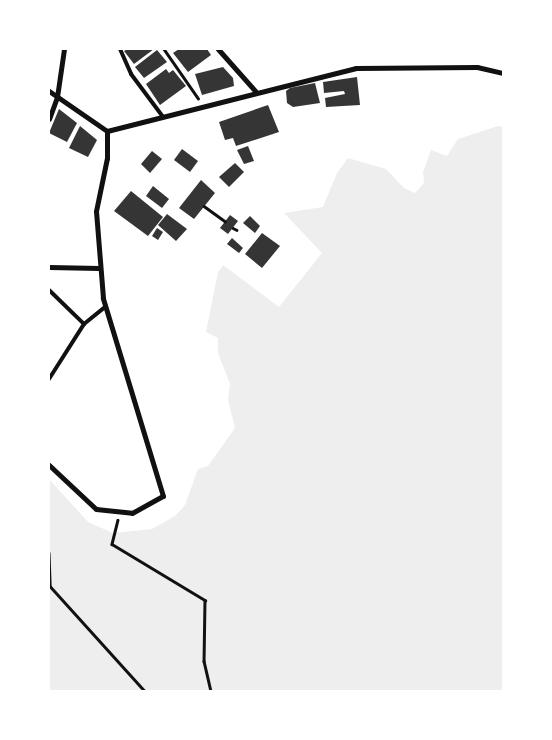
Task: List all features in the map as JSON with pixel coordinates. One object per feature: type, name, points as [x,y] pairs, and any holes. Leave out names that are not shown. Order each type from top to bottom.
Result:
[{"type":"street","points":[[49,118],[57,97],[64,49]]},
{"type":"street","points":[[218,49],[256,92]]},
{"type":"street","points":[[49,91],[107,131],[356,68],[477,67],[503,73]]},
{"type":"street","points":[[49,466],[96,509],[132,513],[163,496],[106,306],[100,268],[96,212],[107,158],[107,131]]},
{"type":"street","points":[[49,267],[100,268]]},
{"type":"lane","points":[[120,49],[132,74],[163,117]]},
{"type":"lane","points":[[49,290],[84,324]]},
{"type":"lane","points":[[49,379],[84,324],[106,306]]},
{"type":"path","points":[[164,49],[198,98]]},
{"type":"path","points":[[204,206],[225,221]]},
{"type":"path","points":[[233,228],[237,230]]},
{"type":"path","points":[[120,511],[112,544],[205,600],[204,661],[211,691]]},
{"type":"path","points":[[49,553],[50,586],[145,691]]},
{"type":"shaded area","points":[[498,126],[503,127],[503,691],[49,691],[49,479],[88,522],[113,533],[152,529],[175,516],[185,505],[198,469],[208,466],[235,428],[228,400],[230,384],[218,353],[218,338],[206,332],[218,272],[223,265],[279,307],[322,253],[284,213],[323,207],[337,173],[348,158],[386,169],[404,188],[415,193],[424,183],[423,172],[431,150],[447,156],[458,139]]},
{"type":"building","points":[[128,49],[154,49],[134,64],[124,51]]},
{"type":"building","points":[[179,49],[207,49],[211,55],[188,72],[173,53]]},
{"type":"building","points":[[157,50],[167,62],[144,78],[135,67]]},
{"type":"building","points":[[223,67],[233,78],[234,86],[202,95],[195,74]]},
{"type":"building","points":[[166,69],[169,73],[173,70],[186,86],[160,105],[146,84]]},
{"type":"building","points":[[357,77],[360,105],[326,107],[325,98],[345,94],[344,91],[324,93],[323,82]]},
{"type":"building","points":[[315,83],[320,103],[293,107],[287,103],[286,91],[290,88]]},
{"type":"building","points":[[268,105],[279,132],[236,146],[233,138],[225,140],[219,122]]},
{"type":"building","points":[[59,109],[77,123],[67,142],[49,133]]},
{"type":"building","points":[[80,126],[97,140],[88,157],[69,148]]},
{"type":"building","points":[[248,146],[254,161],[244,164],[237,150]]},
{"type":"building","points":[[182,149],[198,161],[190,172],[174,160]]},
{"type":"building","points":[[152,151],[162,159],[150,173],[141,164]]},
{"type":"building","points":[[235,163],[244,172],[229,187],[219,177]]},
{"type":"building","points":[[201,180],[215,193],[194,219],[179,208]]},
{"type":"building","points":[[153,186],[169,199],[162,208],[146,196]]},
{"type":"building","points":[[131,191],[163,217],[148,236],[114,211]]},
{"type":"building","points":[[167,214],[187,229],[176,241],[158,225]]},
{"type":"building","points":[[230,215],[238,221],[228,234],[220,228]]},
{"type":"building","points":[[250,216],[260,226],[255,233],[243,223]]},
{"type":"building","points":[[157,228],[163,232],[158,240],[152,236]]},
{"type":"building","points":[[262,233],[280,246],[262,268],[245,254]]},
{"type":"building","points":[[232,238],[243,248],[239,253],[227,244]]}]
